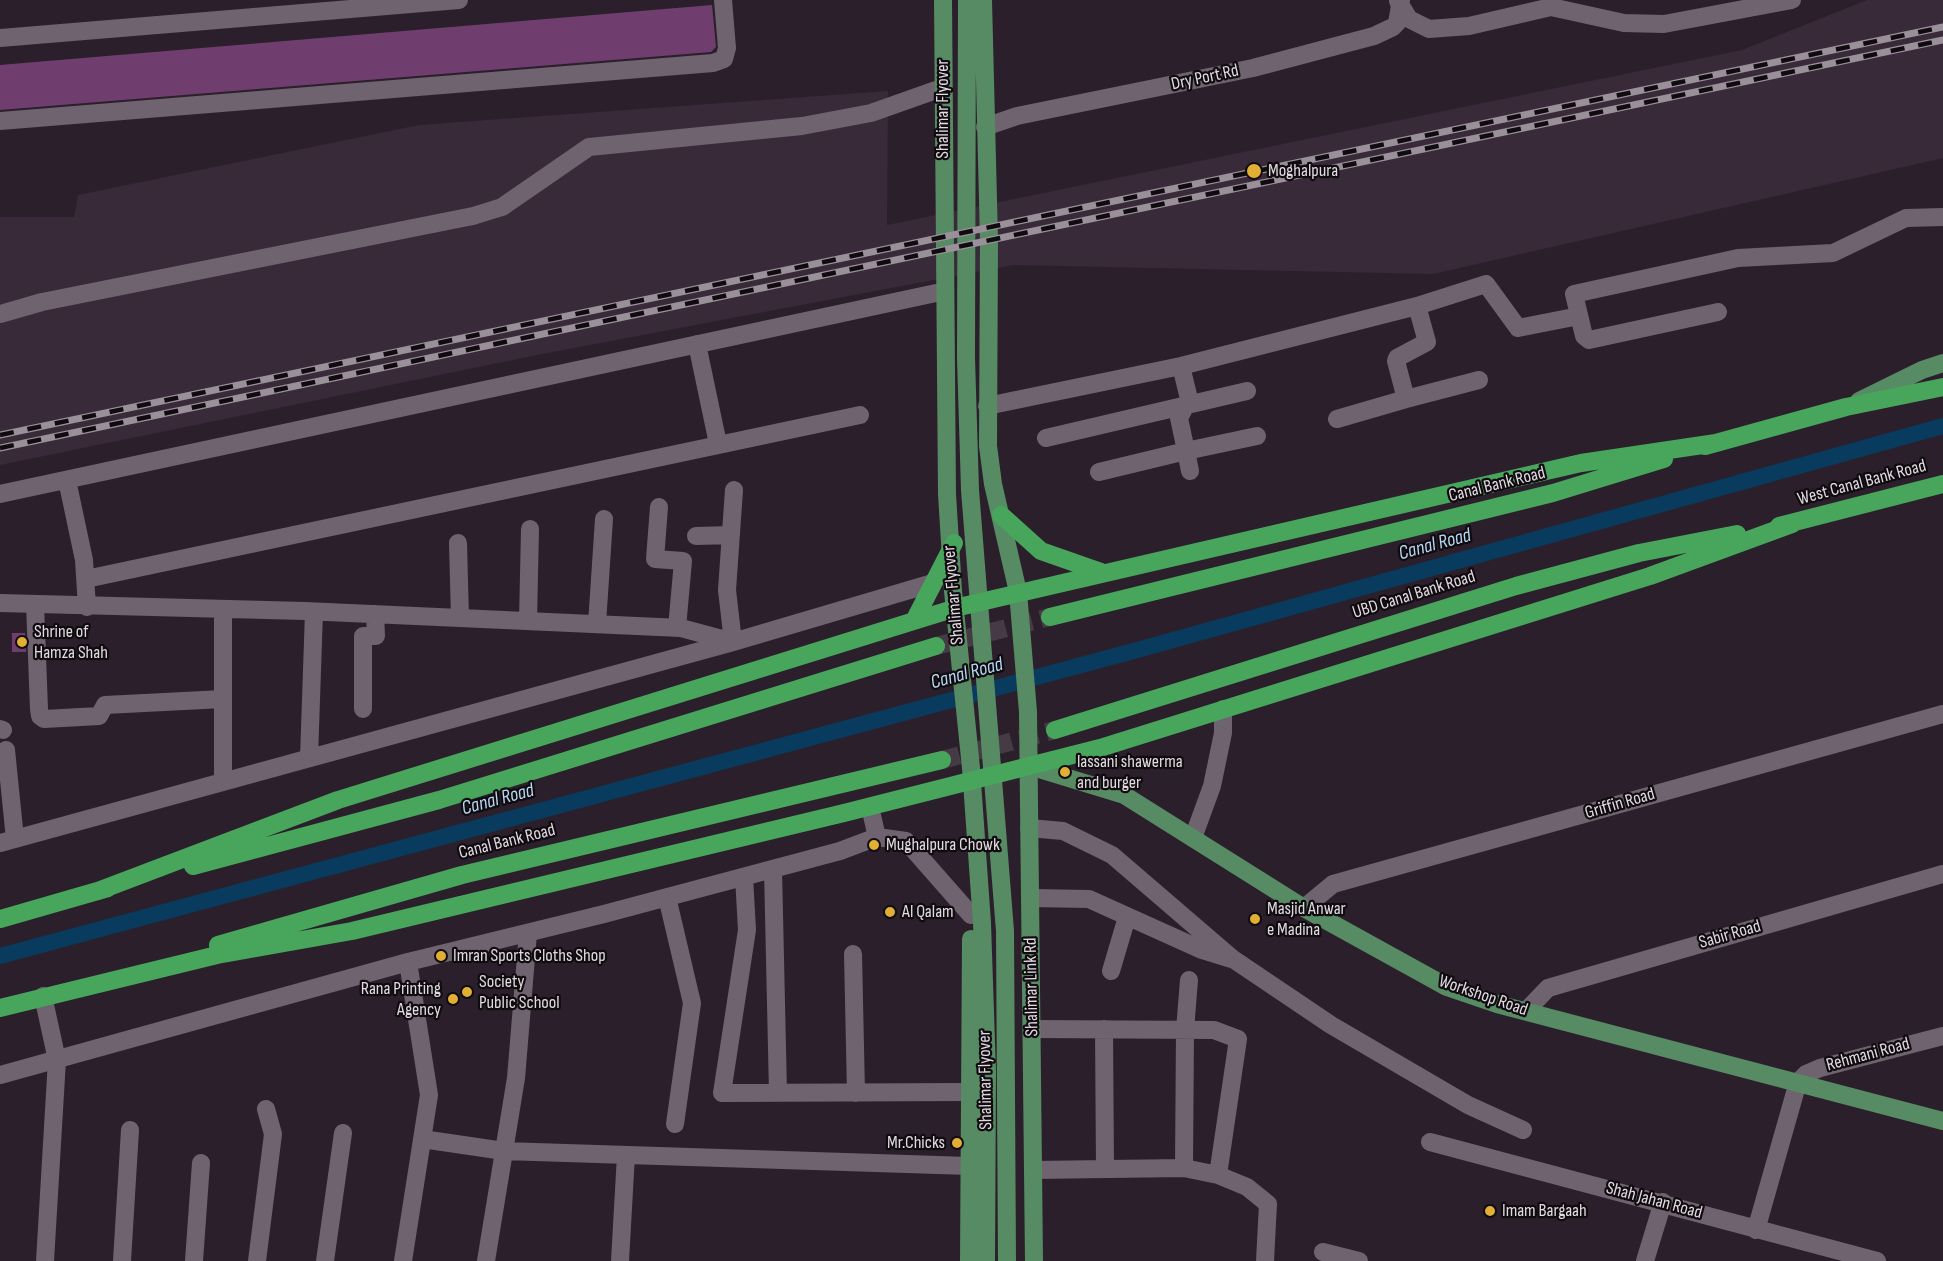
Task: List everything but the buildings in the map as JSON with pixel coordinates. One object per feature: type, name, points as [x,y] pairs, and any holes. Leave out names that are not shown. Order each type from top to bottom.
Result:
[{"type":"highway","points":[[1846,407],[1943,387]]},
{"type":"highway","name":"Canal Bank Road","points":[[1050,617],[1553,493],[1716,443],[1846,407]]},
{"type":"highway","points":[[98,891],[338,800],[959,606],[1581,463],[1716,443]]},
{"type":"highway","name":"West Canal Bank Road","points":[[1792,524],[1943,484]]},
{"type":"highway","points":[[1001,515],[1041,551],[1104,573]]},
{"type":"highway","points":[[0,1008],[87,984],[217,955],[352,931],[870,807],[1100,748],[1650,576],[1792,524]]},
{"type":"highway","name":"UBD Canal Bank Road","points":[[1055,730],[1516,586],[1640,553],[1792,524]]},
{"type":"highway","points":[[914,621],[954,543]]},
{"type":"highway","points":[[0,919],[439,800],[936,646]]},
{"type":"highway","name":"Canal Bank Road","points":[[87,984],[344,906],[462,875],[942,760]]},
{"type":"main road","points":[[935,0],[936,293],[968,740],[971,915],[969,1261]]},
{"type":"main road","name":"Shalimar Flyover","points":[[943,0],[947,494],[953,591],[971,768],[982,923],[987,1072],[986,1261]]},
{"type":"main road","name":"Shalimar Flyover","points":[[967,0],[966,358],[970,490],[1005,931],[1007,1261]]},
{"type":"main road","name":"Shalimar Link Rd","points":[[983,0],[989,251],[988,446],[1018,592],[1028,712],[1034,1261]]},
{"type":"main road","points":[[936,256],[989,251]]},
{"type":"main road","name":"Canal Bank Road","points":[[1846,407],[1922,370],[1943,363]]},
{"type":"main road","name":"Workshop Road","points":[[1029,766],[1124,795],[1304,908],[1447,987],[1526,1011],[1943,1121]]},
{"type":"street","points":[[0,38],[459,0]]},
{"type":"street","points":[[0,121],[713,63],[724,59],[727,48],[723,0]]},
{"type":"street","points":[[1399,2],[1409,19],[1429,29],[1469,26],[1551,8],[1624,23],[1657,25],[1792,0]]},
{"type":"street","name":"Dry Port Rd","points":[[986,127],[1017,116],[1253,68],[1374,36],[1393,27],[1399,18],[1399,2]]},
{"type":"street","points":[[0,314],[54,300],[473,216],[502,207],[589,147],[802,126],[871,113],[936,90]]},
{"type":"street","points":[[1718,312],[1589,340],[1584,336],[1576,292],[1738,258],[1833,253],[1902,220],[1943,217]]},
{"type":"street","points":[[987,406],[1181,366],[1417,306],[1486,284],[1518,328],[1579,316]]},
{"type":"street","points":[[0,494],[936,293]]},
{"type":"street","points":[[1406,399],[1396,361],[1397,358],[1427,342],[1417,306]]},
{"type":"street","points":[[697,344],[718,444]]},
{"type":"street","points":[[1181,366],[1188,403],[1179,418],[1190,471]]},
{"type":"street","points":[[1336,419],[1479,380]]},
{"type":"street","points":[[1046,438],[1246,391]]},
{"type":"street","points":[[86,579],[860,415]]},
{"type":"street","points":[[1098,472],[1257,436]]},
{"type":"street","points":[[67,480],[86,579],[87,607]]},
{"type":"street","points":[[733,642],[727,590],[734,490]]},
{"type":"street","points":[[660,507],[655,559],[682,561],[677,628]]},
{"type":"street","points":[[597,624],[604,519]]},
{"type":"street","points":[[528,621],[530,529]]},
{"type":"street","points":[[696,536],[731,535]]},
{"type":"street","points":[[458,543],[460,618]]},
{"type":"street","points":[[6,750],[8,841],[733,642],[933,583]]},
{"type":"street","points":[[0,603],[375,614],[677,628],[733,642]]},
{"type":"street","points":[[35,604],[39,709],[40,716],[44,720],[99,717],[105,705],[223,699]]},
{"type":"street","points":[[223,610],[223,782]]},
{"type":"street","points":[[309,758],[314,612]]},
{"type":"street","points":[[363,709],[363,636],[376,636],[375,614]]},
{"type":"street","points":[[1193,838],[1212,786],[1223,733],[1223,709]]},
{"type":"street","name":"Griffin Road","points":[[1304,908],[1333,884],[1943,714]]},
{"type":"street","points":[[870,807],[877,837]]},
{"type":"street","points":[[1029,828],[1063,831],[1112,855],[1233,959],[1350,1036],[1468,1105],[1523,1130]]},
{"type":"street","points":[[0,1076],[408,962],[840,851],[877,837],[906,841],[971,915]]},
{"type":"street","points":[[773,869],[778,1093]]},
{"type":"street","name":"Sabir Road","points":[[1526,1011],[1548,988],[1943,874]]},
{"type":"street","points":[[744,877],[747,930],[722,1093],[969,1092]]},
{"type":"street","points":[[667,897],[692,1003],[675,1124]]},
{"type":"street","points":[[1031,898],[1089,899],[1202,950],[1233,959]]},
{"type":"street","points":[[1111,971],[1127,917]]},
{"type":"street","points":[[486,1261],[516,1078],[528,933]]},
{"type":"street","points":[[853,954],[856,1093]]},
{"type":"street","points":[[403,1261],[429,1095],[408,962]]},
{"type":"street","points":[[1184,1167],[1185,1030],[1189,980]]},
{"type":"street","points":[[43,996],[57,1060],[45,1261]]},
{"type":"street","points":[[1032,1029],[1214,1030],[1238,1039],[1218,1175]]},
{"type":"street","points":[[1104,1029],[1105,1169]]},
{"type":"street","name":"Rehmani Road","points":[[1798,1082],[1806,1074],[1820,1068],[1943,1036]]},
{"type":"street","points":[[1756,1230],[1798,1082]]},
{"type":"street","points":[[256,1261],[273,1134],[266,1109]]},
{"type":"street","points":[[122,1261],[130,1130]]},
{"type":"street","points":[[325,1261],[343,1133]]},
{"type":"street","points":[[422,1140],[504,1151],[969,1166]]},
{"type":"street","name":"Shah Jahan Road","points":[[1430,1142],[1663,1202],[1756,1230],[1877,1261]]},
{"type":"street","points":[[620,1261],[626,1155]]},
{"type":"street","points":[[194,1261],[201,1163]]},
{"type":"street","points":[[1033,1170],[1184,1167],[1218,1175],[1247,1187],[1268,1204],[1265,1261]]},
{"type":"street","points":[[1645,1261],[1663,1202]]},
{"type":"street","points":[[1323,1252],[1348,1260]]},
{"type":"shaded area","points":[[1867,0],[1943,0],[1943,158],[1433,274],[1013,265],[542,354],[0,465],[0,217],[74,217],[78,195],[419,125],[888,91],[887,225],[1742,50]]},
{"type":"waterway","name":"Canal Road","points":[[0,956],[1141,649],[1943,426]]},
{"type":"tunnel","points":[[936,646],[1050,617]]},
{"type":"tunnel","points":[[942,760],[1055,730]]},
{"type":"railway","points":[[0,435],[1943,27]]},
{"type":"railway","points":[[0,448],[1943,40]]},
{"type":"place","name":"Moghalpura","points":[[1254,171]]},
{"type":"place","name":"Shrine of Hamza Shah","points":[[22,642]]},
{"type":"place","name":"lassani shawerma and burger","points":[[1065,772]]},
{"type":"place","name":"Mughalpura Chowk","points":[[874,845]]},
{"type":"place","name":"Al Qalam","points":[[890,912]]},
{"type":"place","name":"Masjid Anwar e Madina","points":[[1255,919]]},
{"type":"place","name":"Imran Sports Cloths Shop","points":[[441,956]]},
{"type":"place","name":"Society Public School","points":[[467,992]]},
{"type":"place","name":"Rana Printing Agency","points":[[453,999]]},
{"type":"place","name":"Mr.Chicks","points":[[957,1143]]},
{"type":"place","name":"Imam Bargaah","points":[[1490,1211]]}]
